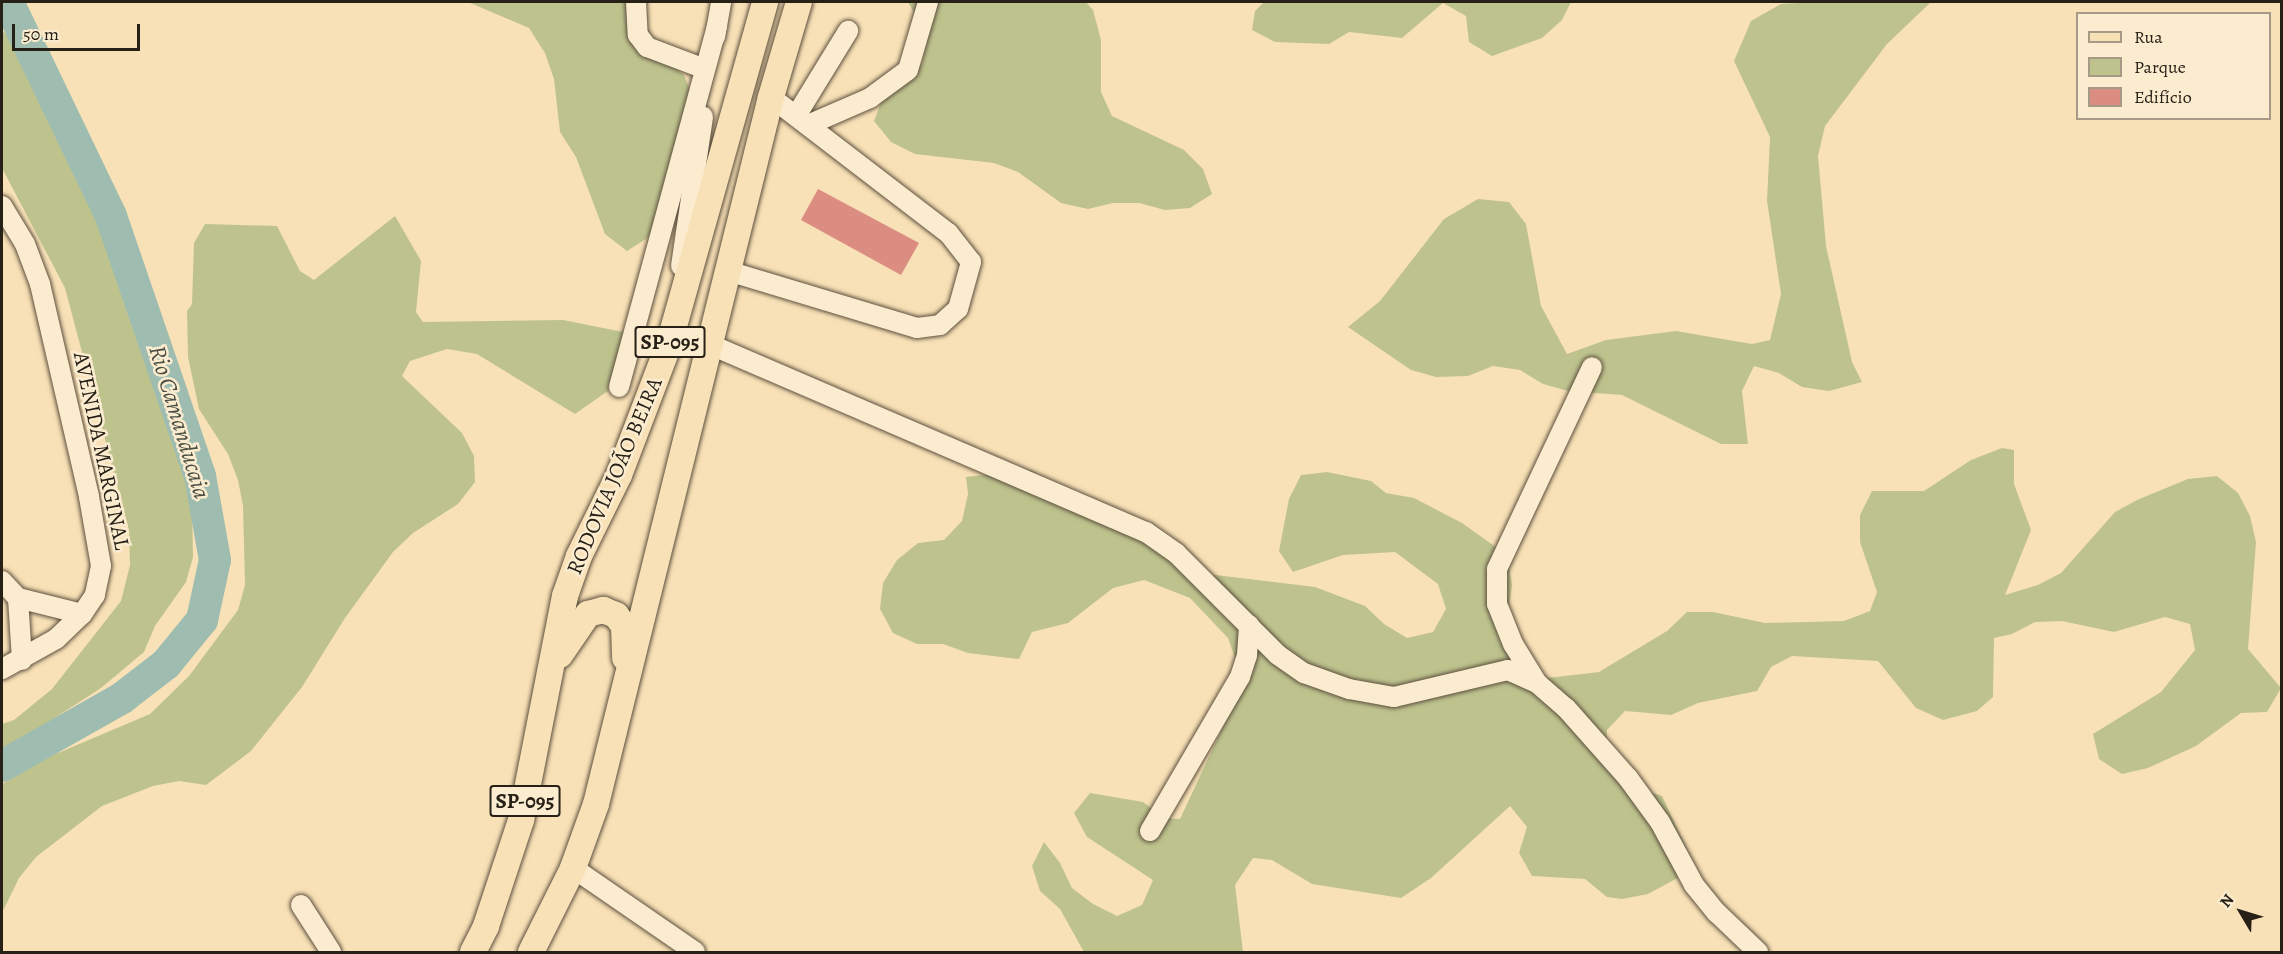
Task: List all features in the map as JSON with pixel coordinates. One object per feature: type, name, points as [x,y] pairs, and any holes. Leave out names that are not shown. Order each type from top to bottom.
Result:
[{"type":"main road","name":"RODOVIA JOÃO BEIRA","points":[[473,952],[486,926],[521,820],[565,596],[579,556],[620,475],[669,344],[765,2]]},
{"type":"main road","name":"RODOVIA JOÃO BEIRA","points":[[531,952],[573,868],[596,804],[771,97],[799,2]]},
{"type":"main road","points":[[550,673],[576,627],[588,614],[603,610],[616,615],[624,626],[625,683]]},
{"type":"street","points":[[636,2],[638,35],[647,47],[705,69]]},
{"type":"street","points":[[669,344],[721,2]]},
{"type":"street","points":[[802,120],[870,98],[908,70],[928,2]]},
{"type":"street","points":[[619,387],[717,26]]},
{"type":"street","points":[[802,120],[848,31]]},
{"type":"street","points":[[728,271],[917,328],[940,325],[958,309],[971,262],[948,233],[771,97]]},
{"type":"street","name":"AVENIDA MARGINAL","points":[[2,206],[25,244],[43,295],[89,497],[101,566],[95,595],[82,614],[56,639],[22,660],[2,669]]},
{"type":"street","points":[[2,235],[25,244]]},
{"type":"street","points":[[711,345],[1146,532],[1208,582],[1278,656],[1304,673],[1349,689],[1394,697],[1508,670],[1537,683],[1566,708],[1628,778],[1660,822],[1694,885],[1717,913],[1758,952]]},
{"type":"street","points":[[1537,683],[1513,644],[1497,604],[1497,569],[1592,366]]},
{"type":"street","points":[[2,580],[18,598],[82,614]]},
{"type":"street","points":[[18,598],[22,660]]},
{"type":"street","points":[[1150,831],[1240,677],[1247,655],[1249,625]]},
{"type":"street","points":[[573,868],[695,952]]},
{"type":"street","points":[[301,905],[332,952]]},
{"type":"green space","points":[[468,2],[628,2],[647,47],[684,75],[694,100],[652,235],[627,251],[605,234],[576,157],[560,132],[554,79],[545,53],[529,28]]},
{"type":"green space","points":[[908,2],[1086,2],[1093,10],[1101,40],[1101,92],[1112,116],[1184,150],[1203,169],[1212,194],[1190,208],[1165,210],[1139,203],[1113,203],[1088,209],[1061,203],[1018,172],[994,163],[915,154],[891,142],[874,121],[883,97],[906,84],[922,63],[928,37]]},
{"type":"green space","points":[[1264,2],[1571,2],[1562,20],[1542,38],[1492,56],[1469,42],[1466,16],[1443,3],[1402,38],[1349,32],[1329,44],[1275,42],[1252,30],[1255,11]]},
{"type":"green space","points":[[1931,2],[1887,44],[1825,126],[1818,156],[1826,246],[1852,362],[1862,382],[1829,391],[1802,387],[1779,373],[1754,366],[1742,391],[1748,444],[1721,444],[1622,395],[1568,391],[1543,384],[1520,370],[1493,366],[1468,376],[1436,377],[1411,370],[1348,327],[1380,301],[1444,219],[1478,199],[1509,202],[1526,224],[1541,306],[1567,354],[1606,340],[1676,331],[1752,344],[1770,340],[1781,294],[1767,201],[1770,137],[1734,61],[1751,21],[1781,4]]},
{"type":"green space","points":[[2,31],[18,43],[65,110],[150,293],[142,329],[181,426],[192,504],[193,557],[186,582],[155,626],[144,652],[101,688],[2,752],[2,724],[14,720],[52,689],[121,601],[130,565],[129,530],[65,288],[2,168]]},
{"type":"green space","points":[[395,216],[421,261],[416,312],[423,322],[563,320],[638,335],[625,379],[575,414],[477,354],[447,349],[410,361],[402,376],[462,433],[474,456],[475,482],[458,504],[413,533],[393,552],[345,618],[302,687],[251,751],[206,785],[179,781],[153,786],[102,806],[36,857],[19,878],[2,913],[2,784],[51,756],[150,714],[189,676],[238,610],[245,585],[243,506],[238,480],[228,454],[199,409],[188,357],[187,311],[192,304],[194,243],[205,224],[277,226],[300,271],[314,280]]},
{"type":"green space","points":[[2002,448],[2014,450],[2014,484],[2031,530],[2005,595],[2038,585],[2061,573],[2115,512],[2137,500],[2188,479],[2217,476],[2238,493],[2250,516],[2256,542],[2248,649],[2281,688],[2267,712],[2241,713],[2196,746],[2148,768],[2122,774],[2099,759],[2093,734],[2161,692],[2195,650],[2190,624],[2165,617],[2114,632],[2062,621],[2035,622],[2012,634],[1994,638],[1993,697],[1977,711],[1943,720],[1916,708],[1878,661],[1792,656],[1771,667],[1757,691],[1698,703],[1671,715],[1625,711],[1607,730],[1606,758],[1647,791],[1662,796],[1696,868],[1648,894],[1622,899],[1607,897],[1585,879],[1532,876],[1519,853],[1527,827],[1510,806],[1431,878],[1401,898],[1312,884],[1272,860],[1253,858],[1235,885],[1243,952],[1084,952],[1060,909],[1040,891],[1032,866],[1044,842],[1060,863],[1072,888],[1093,904],[1117,916],[1142,905],[1153,880],[1087,837],[1074,813],[1090,793],[1143,802],[1164,818],[1180,819],[1236,699],[1239,669],[1228,638],[1190,598],[1144,580],[1113,588],[1068,623],[1032,632],[1019,659],[968,653],[943,644],[917,644],[893,633],[880,609],[883,583],[897,560],[918,543],[944,540],[962,521],[968,494],[966,477],[1031,470],[1207,574],[1315,587],[1365,606],[1384,624],[1407,638],[1433,632],[1446,609],[1438,584],[1395,552],[1343,555],[1293,572],[1279,551],[1289,499],[1301,475],[1327,472],[1371,481],[1386,493],[1414,498],[1462,523],[1507,555],[1512,585],[1508,613],[1524,664],[1547,678],[1599,672],[1667,631],[1687,612],[1713,612],[1765,623],[1844,621],[1870,611],[1877,592],[1860,542],[1860,515],[1872,491],[1924,491],[1971,460]]},
{"type":"building","points":[[818,189],[919,243],[901,275],[801,220]]},
{"type":"waterway","name":"Rio Camanducaia","points":[[2,766],[122,698],[166,664],[202,620],[215,560],[200,476],[111,216],[8,2]]}]
